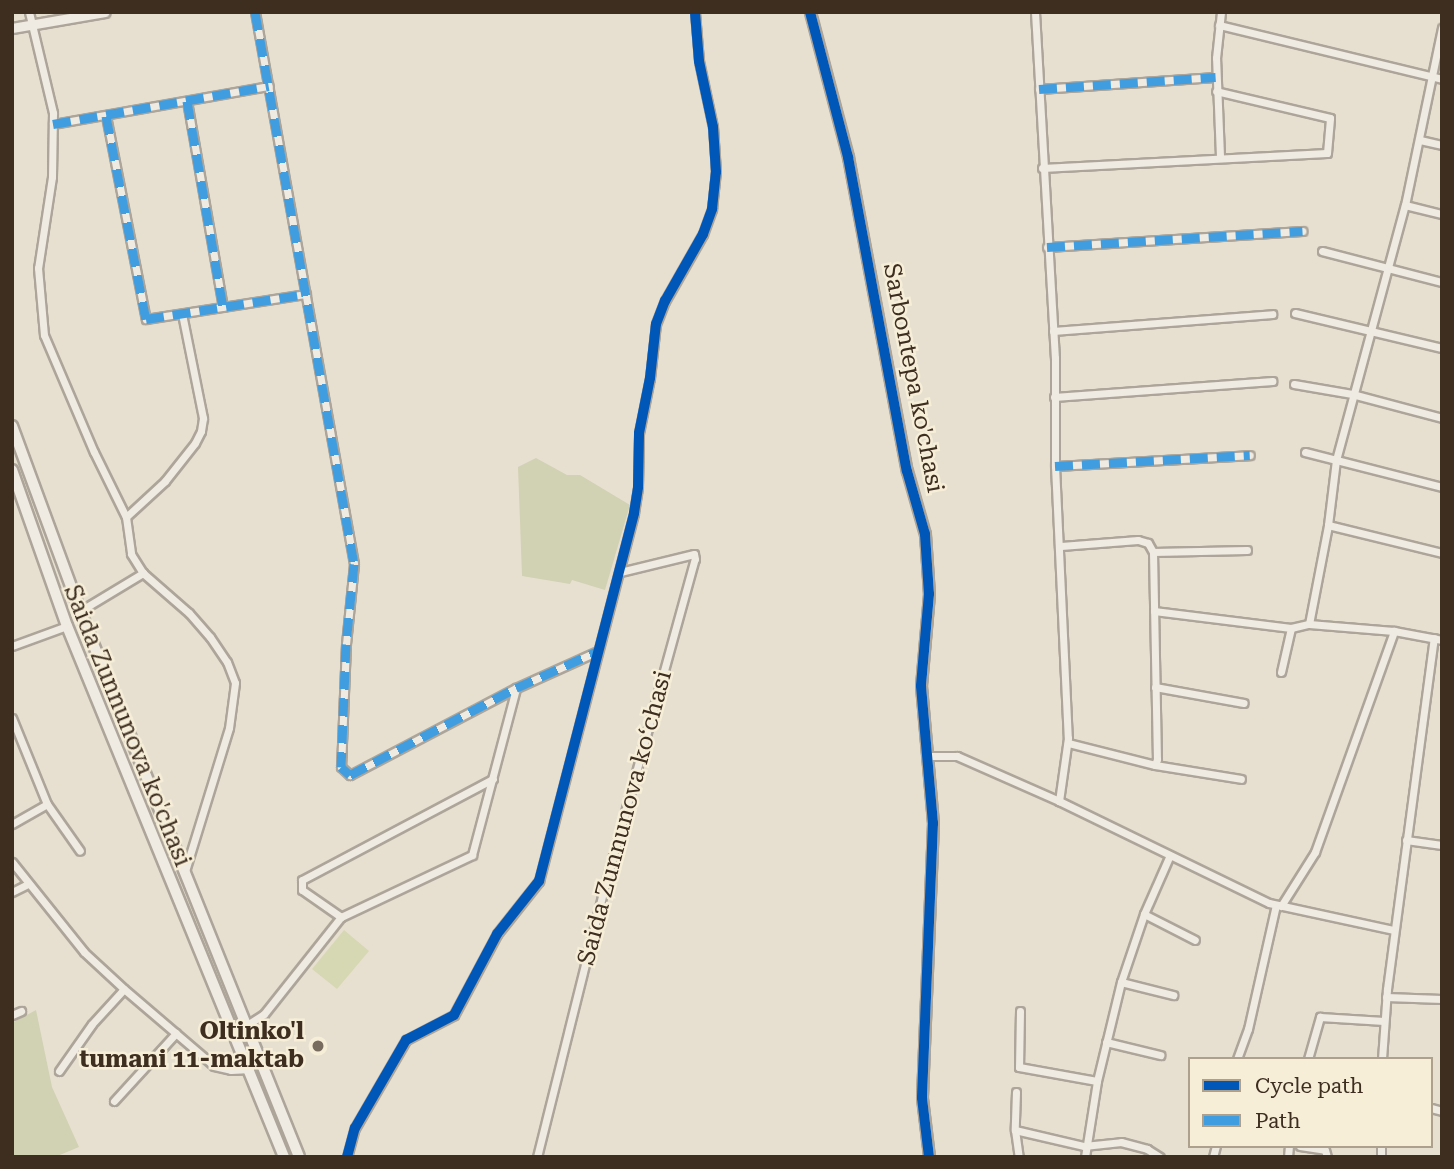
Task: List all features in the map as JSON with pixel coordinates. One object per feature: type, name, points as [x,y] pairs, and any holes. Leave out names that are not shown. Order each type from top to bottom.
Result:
[{"type":"main road","name":"Saida Zunnunova ko'chasi","points":[[12,426],[80,611],[299,1157]]},
{"type":"main road","name":"Saida Zunnunova ko'chasi","points":[[12,470],[67,626],[251,1069],[284,1157]]},
{"type":"main road","points":[[208,969],[221,964]]},
{"type":"street","points":[[29,12],[53,113],[52,177],[38,268],[44,335],[94,452],[126,517],[131,554],[143,573],[189,613],[210,637],[227,662],[235,683],[229,728],[185,871]]},
{"type":"street","points":[[13,27],[105,12]]},
{"type":"street","points":[[255,12],[354,564],[346,644],[341,767],[350,775],[516,688],[598,651]]},
{"type":"street","points":[[347,1157],[355,1128],[406,1040],[453,1015],[497,934],[539,881],[620,572],[638,487],[639,433],[656,324],[665,301],[703,234],[712,209],[716,172],[713,127],[699,61],[695,12]]},
{"type":"street","name":"Sarbontepa ko'chasi","points":[[810,12],[849,157],[907,471],[925,534],[929,594],[921,686],[933,823],[922,1098],[929,1157]]},
{"type":"street","points":[[1035,12],[1053,331],[1055,466],[1061,546],[1068,743],[1059,801]]},
{"type":"street","points":[[1220,156],[1216,77],[1221,12]]},
{"type":"street","points":[[1219,25],[1442,79]]},
{"type":"street","points":[[1309,624],[1328,525],[1336,460],[1405,205],[1442,27]]},
{"type":"street","points":[[1039,89],[1216,77]]},
{"type":"street","points":[[53,124],[269,86]]},
{"type":"street","points":[[1042,168],[1220,156],[1327,153],[1330,118],[1216,91]]},
{"type":"street","points":[[187,101],[223,307]]},
{"type":"street","points":[[106,116],[146,319],[306,294]]},
{"type":"street","points":[[1420,140],[1442,145]]},
{"type":"street","points":[[1405,205],[1442,214]]},
{"type":"street","points":[[1047,247],[1302,231]]},
{"type":"street","points":[[1322,251],[1442,282]]},
{"type":"street","points":[[1295,313],[1442,348]]},
{"type":"street","points":[[126,517],[165,481],[195,443],[201,431],[203,418],[182,314]]},
{"type":"street","points":[[1053,331],[1272,314]]},
{"type":"street","points":[[1054,397],[1272,381]]},
{"type":"street","points":[[1294,384],[1352,394],[1442,418]]},
{"type":"street","points":[[1305,453],[1442,487]]},
{"type":"street","points":[[1055,466],[1250,454]]},
{"type":"street","points":[[1328,525],[1442,553]]},
{"type":"street","points":[[1061,546],[1138,540],[1148,543],[1153,552],[1157,759],[1154,765]]},
{"type":"street","points":[[1153,552],[1247,550]]},
{"type":"street","name":"Saida Zunnunova koʻchasi","points":[[537,1157],[603,892],[695,559],[694,554],[620,572]]},
{"type":"street","points":[[80,611],[143,573]]},
{"type":"street","points":[[1154,611],[1290,628],[1309,624],[1394,631],[1438,639],[1406,840],[1386,997],[1382,1057]]},
{"type":"street","points":[[12,646],[67,626]]},
{"type":"street","points":[[1281,672],[1290,628]]},
{"type":"street","points":[[1238,1057],[1248,1028],[1279,905],[1315,852],[1394,631]]},
{"type":"street","points":[[1155,687],[1244,703]]},
{"type":"street","points":[[247,1025],[270,1007],[341,918],[472,855],[516,688]]},
{"type":"street","points":[[12,718],[47,804],[80,851]]},
{"type":"street","points":[[1068,743],[1154,765],[1241,779]]},
{"type":"street","points":[[929,756],[957,756],[1279,905],[1394,930]]},
{"type":"street","points":[[341,918],[302,890],[302,880],[493,779]]},
{"type":"street","points":[[12,824],[47,804]]},
{"type":"street","points":[[1406,840],[1442,845]]},
{"type":"street","points":[[1084,1157],[1097,1081],[1121,982],[1144,914],[1170,855]]},
{"type":"street","points":[[12,862],[84,952],[124,989],[214,1066],[231,1070],[251,1069]]},
{"type":"street","points":[[12,892],[28,884]]},
{"type":"street","points":[[1144,914],[1195,940]]},
{"type":"street","points":[[1121,982],[1173,995]]},
{"type":"street","points":[[59,1071],[92,1024],[124,989]]},
{"type":"street","points":[[1386,997],[1442,999]]},
{"type":"street","points":[[12,1015],[21,1011]]},
{"type":"street","points":[[1020,1011],[1018,1067],[1097,1081]]},
{"type":"street","points":[[1308,1057],[1316,1023],[1320,1017],[1384,1021]]},
{"type":"street","points":[[114,1101],[176,1033]]},
{"type":"street","points":[[1106,1042],[1160,1055]]},
{"type":"street","points":[[1016,1092],[1014,1130],[1018,1157]]},
{"type":"street","points":[[1014,1130],[1084,1146],[1121,1142],[1147,1149],[1160,1157]]},
{"type":"street","points":[[1312,1148],[1325,1150],[1327,1157]]},
{"type":"green space","points":[[536,458],[567,475],[580,475],[630,505],[605,590],[572,580],[570,584],[522,576],[518,467]]},
{"type":"green space","points":[[344,930],[369,951],[337,989],[312,969]]},
{"type":"green space","points":[[36,1010],[52,1087],[79,1147],[55,1157],[12,1157],[12,1023]]},
{"type":"marked path","points":[[255,12],[354,564],[346,644],[341,767],[350,775],[516,688],[598,651]]},
{"type":"marked path","points":[[1039,89],[1216,77]]},
{"type":"marked path","points":[[53,124],[269,86]]},
{"type":"marked path","points":[[187,101],[223,307]]},
{"type":"marked path","points":[[106,116],[146,319],[306,294]]},
{"type":"marked path","points":[[1047,247],[1302,231]]},
{"type":"marked path","points":[[1055,466],[1250,455]]},
{"type":"cycle path","points":[[347,1157],[355,1128],[406,1040],[454,1015],[497,934],[539,881],[634,513],[638,487],[639,433],[650,378],[656,324],[665,301],[703,234],[712,209],[716,172],[713,127],[699,61],[695,12]]},
{"type":"cycle path","points":[[810,12],[848,157],[907,471],[925,534],[929,594],[921,686],[933,823],[922,1098],[929,1157]]},
{"type":"place","name":"Oltinko'l tumani 11-maktab","points":[[318,1046]]}]
